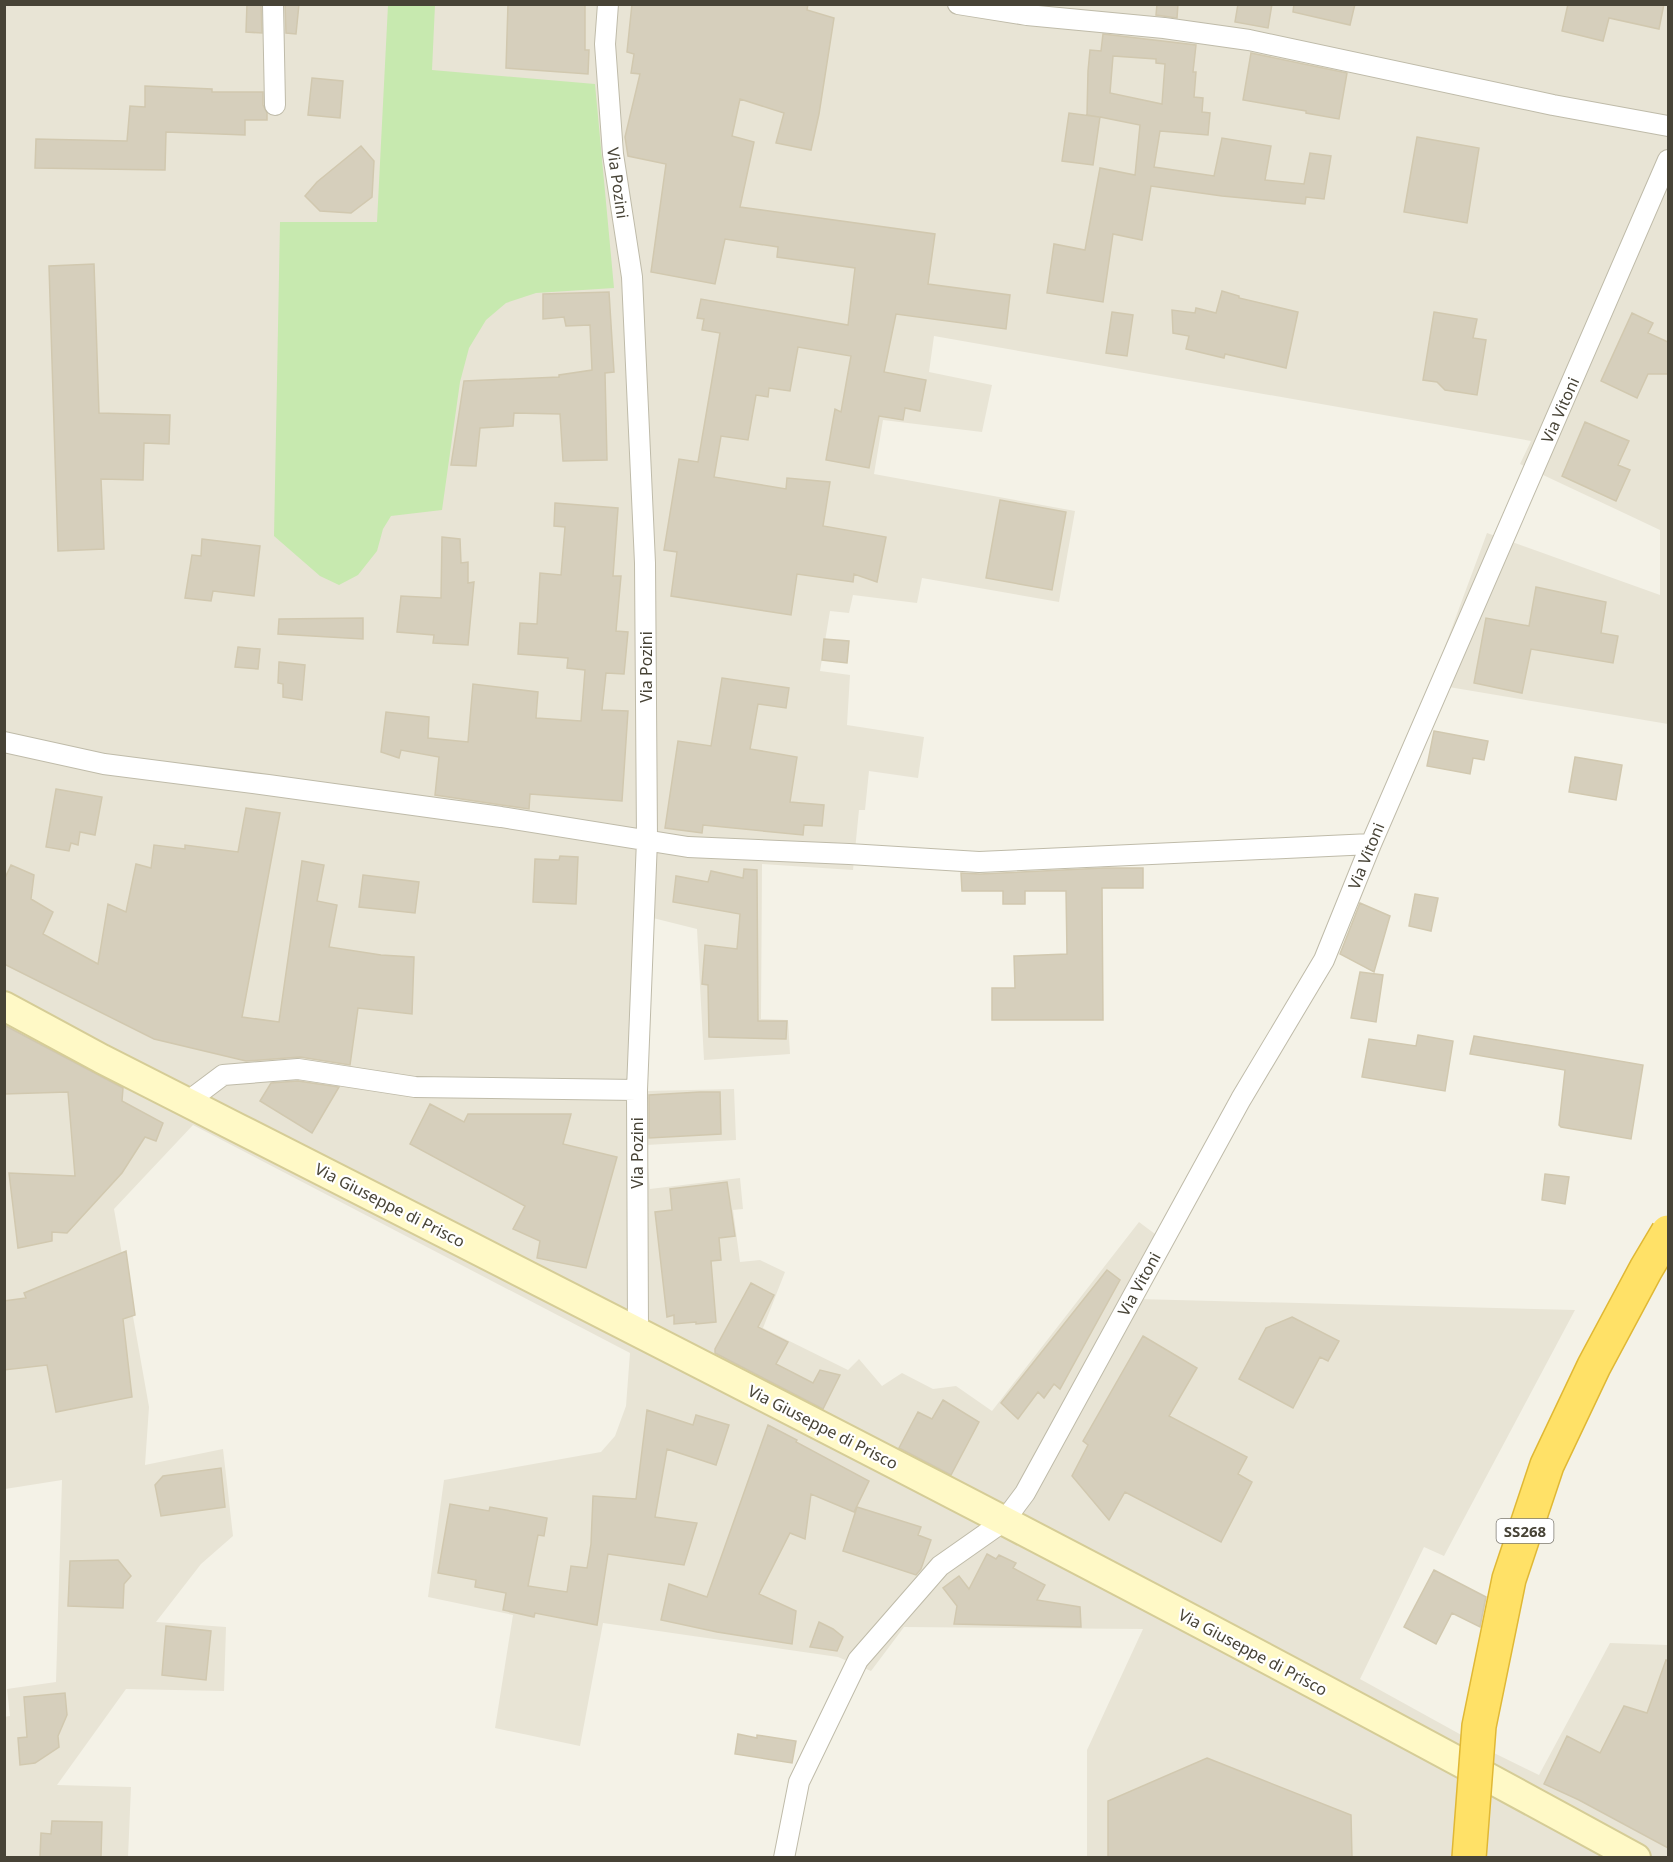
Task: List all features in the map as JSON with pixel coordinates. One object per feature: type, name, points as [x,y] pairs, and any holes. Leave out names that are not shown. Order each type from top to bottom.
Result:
[{"type":"highway","name":"SS268","points":[[1469,1857],[1479,1726],[1509,1579],[1547,1465],[1594,1366],[1668,1232]]},
{"type":"main road","name":"Via Giuseppe di Prisco","points":[[4,1006],[1004,1521],[1486,1775],[1636,1857]]},
{"type":"street","points":[[273,4],[275,105]]},
{"type":"street","name":"Via Pozini","points":[[608,4],[605,44],[612,154],[633,289],[645,563],[647,840],[637,1090],[638,1332]]},
{"type":"street","points":[[958,4],[1027,15],[1164,28],[1249,40],[1553,105],[1668,126]]},
{"type":"street","name":"Via Vitoni","points":[[784,1857],[799,1782],[858,1660],[940,1566],[1004,1521],[1025,1493],[1240,1099],[1324,960],[1371,844],[1668,160]]},
{"type":"street","points":[[4,742],[104,764],[291,788],[688,847],[979,862],[1371,844]]},
{"type":"street","points":[[187,1102],[223,1075],[298,1069],[416,1087],[637,1090]]},
{"type":"shaded area","points":[[5,5],[1668,5],[1668,724],[1431,684],[1487,533],[1660,595],[1660,530],[1520,464],[1531,441],[934,336],[929,372],[992,385],[982,432],[883,420],[874,474],[1075,511],[1059,602],[922,578],[917,603],[853,595],[849,613],[830,611],[820,671],[850,675],[847,725],[924,737],[918,778],[869,771],[865,810],[859,810],[853,870],[762,864],[761,1019],[788,1020],[790,1054],[704,1060],[697,929],[653,918],[647,1091],[734,1089],[736,1140],[646,1145],[650,1189],[740,1178],[743,1209],[733,1210],[740,1262],[760,1260],[785,1272],[763,1328],[848,1370],[859,1359],[882,1386],[902,1373],[933,1389],[956,1386],[992,1411],[1139,1222],[1167,1243],[1137,1299],[1575,1310],[1444,1556],[1424,1547],[1360,1679],[1494,1753],[1539,1775],[1610,1643],[1667,1645],[1668,1640],[1668,1857],[1087,1857],[1087,1750],[1143,1629],[904,1627],[871,1671],[838,1657],[603,1623],[580,1746],[495,1728],[513,1615],[428,1597],[444,1480],[601,1452],[615,1436],[626,1406],[630,1353],[193,1125],[114,1209],[149,1407],[145,1465],[223,1449],[233,1536],[201,1564],[156,1622],[226,1627],[224,1691],[126,1689],[57,1785],[131,1787],[128,1857],[5,1857],[4,1717],[10,1716],[7,1689],[56,1682],[62,1480],[5,1489]]},
{"type":"green space","points":[[388,5],[435,5],[432,70],[595,84],[614,288],[536,293],[506,303],[486,320],[469,348],[460,382],[442,510],[391,516],[383,529],[377,551],[358,575],[339,585],[320,576],[274,536],[280,222],[377,222]]},
{"type":"building","points":[[247,4],[261,4],[262,33],[246,32]]},
{"type":"building","points":[[285,4],[299,4],[296,34],[286,33]]},
{"type":"building","points":[[508,4],[585,4],[585,50],[589,50],[588,74],[506,68]]},
{"type":"building","points":[[632,4],[808,4],[807,10],[834,18],[811,150],[776,143],[784,113],[740,99],[732,136],[754,142],[740,207],[935,234],[928,284],[1010,295],[1006,329],[896,314],[884,372],[926,380],[920,411],[905,408],[903,420],[879,416],[869,468],[826,460],[835,409],[841,412],[851,356],[798,347],[790,391],[769,388],[768,397],[756,395],[748,440],[721,436],[714,477],[786,489],[787,478],[830,482],[823,526],[886,537],[877,582],[854,574],[853,582],[797,574],[791,615],[671,596],[677,552],[664,550],[679,459],[698,462],[720,333],[702,330],[704,319],[697,318],[701,299],[848,325],[855,268],[777,257],[778,247],[725,239],[715,284],[651,272],[666,164],[628,156],[625,137],[640,74],[631,73],[634,54],[627,52]]},
{"type":"building","points":[[1157,4],[1178,4],[1177,18],[1156,15]]},
{"type":"building","points":[[1238,4],[1272,4],[1268,28],[1235,22]]},
{"type":"building","points":[[1294,4],[1355,4],[1350,25],[1293,12]]},
{"type":"building","points":[[1568,4],[1664,4],[1659,29],[1609,18],[1603,41],[1562,31]]},
{"type":"building","points":[[1103,34],[1196,45],[1193,72],[1196,72],[1194,97],[1203,98],[1202,112],[1210,113],[1208,135],[1160,131],[1154,167],[1214,176],[1222,138],[1271,146],[1265,180],[1304,184],[1310,153],[1331,156],[1324,199],[1306,197],[1305,204],[1151,186],[1142,240],[1113,234],[1103,302],[1047,293],[1054,244],[1085,250],[1100,168],[1135,175],[1140,125],[1100,117],[1093,165],[1062,161],[1069,113],[1099,117],[1087,115],[1088,71],[1090,50],[1101,51]],"holes":[[[1113,56],[1156,59],[1156,63],[1165,64],[1162,104],[1110,93]]]},
{"type":"building","points":[[1251,53],[1347,73],[1339,119],[1243,100]]},
{"type":"building","points":[[312,78],[343,81],[340,118],[308,115]]},
{"type":"building","points":[[145,86],[212,89],[212,92],[263,92],[263,105],[267,113],[267,120],[245,120],[245,135],[166,132],[165,170],[35,168],[36,139],[127,141],[130,106],[145,107]]},
{"type":"building","points":[[1417,137],[1479,148],[1467,223],[1404,212]]},
{"type":"building","points":[[361,146],[374,161],[372,197],[351,213],[320,211],[305,196],[317,182]]},
{"type":"building","points":[[94,264],[99,413],[170,415],[169,444],[144,443],[143,480],[101,479],[104,549],[58,551],[49,266]]},
{"type":"building","points":[[1222,291],[1239,296],[1239,298],[1298,312],[1286,368],[1225,354],[1224,358],[1186,349],[1189,336],[1173,333],[1172,310],[1195,313],[1196,308],[1216,313]]},
{"type":"building","points":[[609,292],[614,372],[605,373],[607,460],[563,461],[560,414],[514,413],[513,426],[480,428],[476,466],[451,465],[464,381],[559,377],[559,375],[592,370],[590,325],[566,326],[564,317],[543,319],[543,294]]},
{"type":"building","points":[[1112,312],[1133,315],[1127,356],[1106,353]]},
{"type":"building","points":[[1434,312],[1477,319],[1473,338],[1486,340],[1477,395],[1445,390],[1437,382],[1423,380]]},
{"type":"building","points":[[1632,313],[1653,323],[1648,333],[1668,342],[1668,374],[1648,374],[1637,398],[1601,381]]},
{"type":"building","points":[[1585,422],[1629,441],[1618,465],[1630,470],[1616,501],[1562,476]]},
{"type":"building","points":[[1000,500],[1066,512],[1052,590],[986,578]]},
{"type":"building","points":[[555,503],[618,508],[613,576],[621,576],[616,631],[628,632],[624,674],[606,673],[602,710],[628,711],[622,801],[530,794],[529,809],[435,795],[439,757],[401,750],[399,758],[381,752],[386,712],[429,717],[428,738],[468,742],[473,684],[538,692],[536,718],[581,721],[585,670],[567,668],[568,658],[518,654],[520,623],[537,624],[540,573],[561,575],[565,527],[554,526]]},
{"type":"building","points":[[442,537],[460,539],[461,563],[468,562],[468,583],[474,582],[468,645],[433,643],[434,635],[397,632],[401,596],[441,598]]},
{"type":"building","points":[[202,539],[260,546],[254,596],[213,591],[211,601],[185,598],[192,555],[201,556]]},
{"type":"building","points":[[1536,587],[1606,602],[1601,633],[1618,636],[1613,663],[1531,649],[1522,693],[1474,683],[1486,618],[1529,626]]},
{"type":"building","points":[[363,618],[363,639],[278,634],[279,619]]},
{"type":"building","points":[[824,639],[849,641],[847,663],[822,660]]},
{"type":"building","points":[[238,647],[260,649],[258,669],[235,667]]},
{"type":"building","points":[[279,662],[305,665],[302,700],[283,697],[283,684],[278,683]]},
{"type":"building","points":[[722,678],[789,688],[786,708],[758,704],[750,749],[797,757],[790,802],[824,805],[822,826],[804,825],[803,835],[703,825],[702,833],[665,828],[678,741],[711,746]]},
{"type":"building","points":[[1434,731],[1488,741],[1484,760],[1473,758],[1470,774],[1427,766]]},
{"type":"building","points":[[1575,757],[1622,765],[1616,800],[1569,792]]},
{"type":"building","points":[[56,789],[102,797],[95,835],[80,832],[78,845],[71,843],[69,851],[46,847]]},
{"type":"building","points":[[246,808],[280,813],[242,1017],[279,1022],[302,861],[324,865],[317,901],[337,905],[329,947],[381,955],[414,957],[412,1014],[358,1008],[350,1065],[300,1057],[246,1061],[154,1039],[4,964],[4,880],[11,865],[34,875],[31,899],[53,912],[43,934],[98,964],[108,904],[126,912],[136,864],[151,868],[154,845],[185,849],[185,845],[238,852]]},
{"type":"building","points":[[560,856],[578,857],[576,904],[533,902],[535,859],[559,860]]},
{"type":"building","points":[[1143,868],[1143,888],[1102,888],[1103,1020],[992,1020],[992,988],[1015,988],[1014,956],[1067,954],[1066,891],[1025,891],[1025,904],[1003,904],[1003,891],[962,891],[961,873]]},
{"type":"building","points":[[744,869],[757,870],[758,1021],[787,1021],[786,1039],[709,1037],[708,985],[702,984],[705,945],[737,949],[740,914],[673,902],[676,876],[708,882],[711,871],[743,878]]},
{"type":"building","points":[[363,875],[419,882],[415,913],[359,907]]},
{"type":"building","points":[[1415,894],[1438,898],[1431,931],[1409,926]]},
{"type":"building","points":[[1360,903],[1390,916],[1374,972],[1340,954]]},
{"type":"building","points":[[1360,972],[1383,975],[1376,1022],[1351,1018]]},
{"type":"building","points":[[4,1025],[123,1088],[122,1101],[163,1123],[156,1141],[145,1137],[122,1173],[67,1233],[52,1232],[52,1241],[18,1248],[9,1173],[75,1176],[68,1092],[4,1094]]},
{"type":"building","points":[[1418,1035],[1453,1041],[1445,1091],[1362,1077],[1369,1039],[1416,1046]]},
{"type":"building","points":[[1474,1036],[1643,1065],[1631,1139],[1561,1127],[1559,1125],[1565,1070],[1470,1054]]},
{"type":"building","points":[[298,1081],[339,1087],[312,1133],[260,1101],[271,1083]]},
{"type":"building","points":[[720,1092],[721,1134],[649,1138],[649,1095]]},
{"type":"building","points":[[430,1104],[464,1122],[468,1114],[571,1114],[563,1144],[617,1157],[586,1268],[537,1258],[540,1241],[513,1229],[525,1206],[410,1144]]},
{"type":"building","points":[[1545,1174],[1569,1177],[1565,1204],[1542,1200]]},
{"type":"building","points":[[727,1182],[735,1236],[719,1238],[721,1260],[711,1261],[716,1322],[674,1324],[674,1315],[667,1317],[655,1212],[672,1210],[670,1189]]},
{"type":"building","points":[[126,1251],[135,1315],[123,1319],[132,1397],[56,1412],[47,1365],[4,1370],[4,1301],[26,1298],[24,1293]]},
{"type":"building","points":[[1107,1270],[1120,1280],[1060,1389],[1054,1384],[1044,1398],[1038,1392],[1018,1419],[1001,1403]]},
{"type":"building","points":[[751,1283],[774,1295],[758,1327],[788,1342],[776,1364],[813,1383],[820,1370],[840,1375],[823,1409],[715,1353],[715,1349]]},
{"type":"building","points":[[1292,1317],[1339,1341],[1328,1361],[1320,1357],[1293,1408],[1239,1379],[1266,1328]]},
{"type":"building","points":[[1143,1336],[1197,1368],[1169,1416],[1247,1457],[1238,1474],[1252,1482],[1221,1542],[1125,1492],[1109,1520],[1072,1476],[1088,1445],[1083,1441]]},
{"type":"building","points":[[943,1400],[979,1422],[951,1475],[899,1448],[918,1412],[932,1419]]},
{"type":"building","points":[[647,1410],[693,1425],[696,1415],[729,1425],[716,1465],[667,1449],[655,1517],[697,1523],[684,1565],[608,1554],[597,1625],[535,1613],[534,1617],[503,1610],[506,1593],[475,1587],[476,1580],[438,1573],[450,1504],[489,1511],[490,1507],[547,1518],[544,1536],[538,1535],[528,1586],[567,1592],[571,1566],[587,1568],[591,1544],[593,1496],[636,1499]]},
{"type":"building","points":[[768,1425],[869,1481],[854,1512],[811,1494],[805,1539],[790,1533],[759,1594],[796,1611],[792,1644],[661,1620],[669,1584],[707,1597]]},
{"type":"building","points":[[221,1468],[225,1507],[161,1516],[155,1485],[163,1476]]},
{"type":"building","points":[[857,1507],[921,1527],[918,1535],[931,1540],[921,1569],[916,1575],[843,1551]]},
{"type":"building","points":[[987,1554],[996,1559],[999,1555],[1016,1563],[1013,1568],[1045,1585],[1037,1600],[1080,1607],[1081,1627],[954,1624],[957,1606],[943,1588],[959,1576],[969,1589]]},
{"type":"building","points":[[118,1560],[131,1576],[124,1584],[123,1608],[68,1606],[70,1561]]},
{"type":"building","points":[[1434,1570],[1486,1597],[1480,1627],[1452,1613],[1436,1644],[1404,1627]]},
{"type":"building","points":[[819,1622],[843,1637],[837,1651],[810,1647]]},
{"type":"building","points":[[166,1626],[211,1631],[206,1680],[162,1675]]},
{"type":"building","points":[[1666,1660],[1668,1661],[1668,1848],[1579,1800],[1544,1784],[1567,1736],[1600,1753],[1624,1706],[1647,1713]]},
{"type":"building","points":[[65,1693],[67,1715],[58,1736],[59,1747],[35,1763],[20,1765],[18,1738],[27,1737],[24,1697]]},
{"type":"building","points":[[738,1734],[796,1741],[792,1763],[735,1754]]},
{"type":"building","points":[[1207,1758],[1351,1815],[1352,1857],[1108,1857],[1108,1801]]},
{"type":"building","points":[[52,1821],[102,1822],[101,1857],[40,1857],[41,1833],[51,1834]]}]
